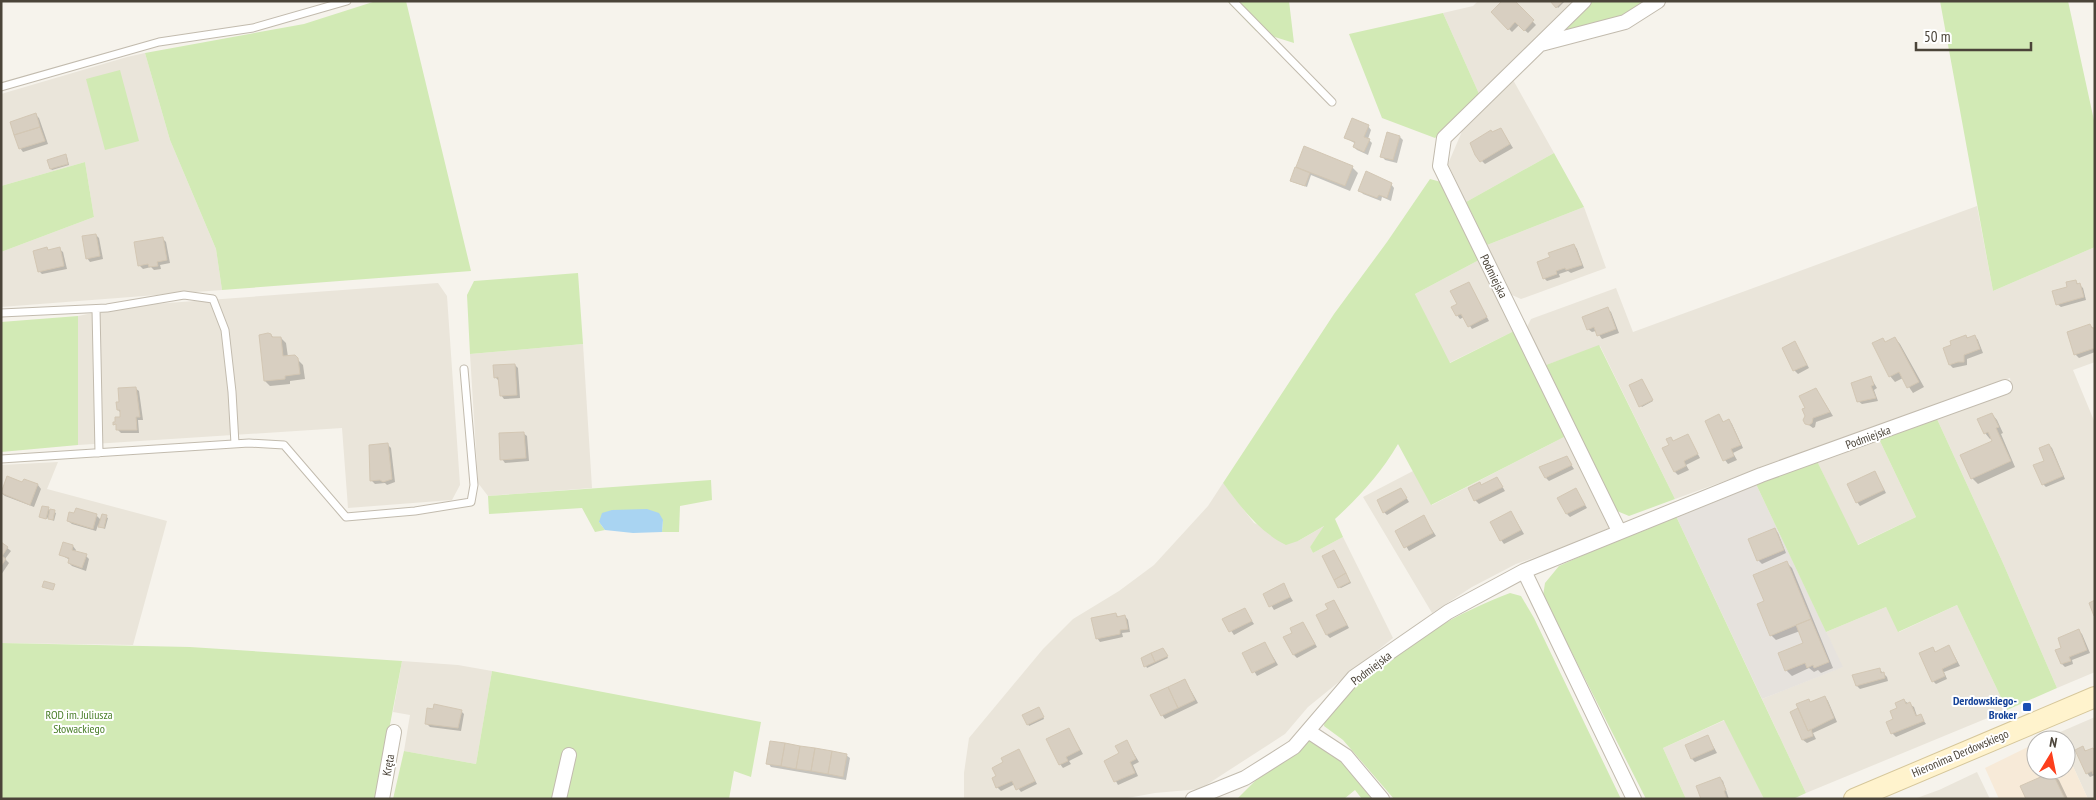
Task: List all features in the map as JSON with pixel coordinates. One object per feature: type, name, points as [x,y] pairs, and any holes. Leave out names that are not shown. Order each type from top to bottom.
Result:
[{"type":"street","name":"Podmiejska","points":[[1584,1],[1444,138],[1440,166],[1619,531]]},
{"type":"street","name":"Podmiejska","points":[[1540,44],[1625,22],[1658,1]]},
{"type":"street","name":"Podmiejska","points":[[1193,799],[1245,778],[1294,747],[1354,677],[1448,612],[1524,571],[1761,475],[2005,387]]},
{"type":"street","points":[[1524,571],[1634,799]]},
{"type":"street","name":"Hieronima Derdowskiego","points":[[1854,799],[2095,697]]},
{"type":"street","points":[[1308,730],[1346,756],[1382,799]]},
{"type":"street","name":"Kręta","points":[[382,799],[394,732]]},
{"type":"street","points":[[559,799],[569,755]]},
{"type":"lane","points":[[1,87],[159,42],[253,28],[347,1]]},
{"type":"lane","points":[[1233,1],[1332,102]]},
{"type":"lane","points":[[1,313],[96,309],[184,296],[213,299],[225,330],[232,392],[235,444]]},
{"type":"lane","points":[[96,309],[100,453]]},
{"type":"lane","points":[[1,459],[235,444],[284,445],[346,516],[415,511],[471,502],[474,484],[464,369]]},
{"type":"shaded area","points":[[1478,1],[1577,1],[1480,96],[1443,13],[1473,6]]},
{"type":"shaded area","points":[[145,53],[170,140],[216,249],[222,290],[1,307],[1,252],[94,217],[85,162],[1,186],[1,94]]},
{"type":"shaded area","points":[[1512,78],[1554,153],[1466,202],[1448,164],[1463,129]]},
{"type":"shaded area","points":[[1977,206],[1993,291],[2095,247],[2095,362],[2073,370],[2095,423],[2095,672],[2057,688],[2003,563],[1937,419],[2012,391],[2010,378],[1675,499],[1600,346],[1546,365],[1527,327],[1531,319],[1616,288],[1633,332]]},
{"type":"shaded area","points":[[1584,207],[1606,268],[1521,299],[1512,295],[1487,245]]},
{"type":"shaded area","points":[[1479,260],[1514,331],[1449,363],[1415,294]]},
{"type":"shaded area","points":[[438,283],[447,296],[460,485],[452,500],[348,508],[342,428],[78,445],[78,316],[127,306]]},
{"type":"shaded area","points":[[583,344],[592,488],[488,496],[478,483],[470,354]]},
{"type":"shaded area","points":[[1566,436],[1612,530],[1516,564],[1472,587],[1432,613],[1363,497],[1413,471],[1432,505]]},
{"type":"shaded area","points":[[1879,439],[1916,517],[1857,545],[1817,461]]},
{"type":"shaded area","points":[[58,462],[47,489],[167,521],[133,645],[1,643],[1,465]]},
{"type":"shaded area","points":[[1223,483],[1254,523],[1298,541],[1326,525],[1310,547],[1313,553],[1343,537],[1393,638],[1308,707],[1285,734],[1200,789],[1155,793],[1122,799],[964,799],[964,773],[969,738],[1043,649],[1073,619],[1119,591],[1154,565],[1208,506]]},
{"type":"shaded area","points":[[1756,484],[1843,667],[1762,699],[1675,514]]},
{"type":"shaded area","points":[[1957,605],[2007,710],[1806,793],[1762,699],[1842,667],[1826,632],[1886,607],[1899,632]]},
{"type":"shaded area","points":[[402,661],[458,665],[492,671],[476,764],[404,751],[410,715],[393,712]]},
{"type":"shaded area","points":[[2095,717],[2095,799],[2088,799],[2076,773],[2076,730],[2065,730]]},
{"type":"shaded area","points":[[1725,720],[1764,799],[1686,799],[1663,748]]},
{"type":"shaded area","points":[[2026,748],[2026,780],[2076,780],[2076,773],[2088,799],[1999,799],[1985,768]]},
{"type":"shaded area","points":[[1977,772],[1990,799],[1914,799],[1939,790]]},
{"type":"green space","points":[[376,1],[406,1],[471,271],[222,290],[216,249],[170,140],[145,53],[304,24]]},
{"type":"green space","points":[[1227,1],[1289,1],[1294,43],[1256,31]]},
{"type":"green space","points":[[1593,1],[1644,1],[1618,19],[1562,32]]},
{"type":"green space","points":[[1940,1],[2068,1],[2095,125],[2095,247],[1993,291]]},
{"type":"green space","points":[[1443,13],[1480,96],[1435,138],[1382,118],[1349,34]]},
{"type":"green space","points":[[120,70],[139,141],[105,150],[86,79]]},
{"type":"green space","points":[[1554,153],[1584,207],[1487,245],[1466,202]]},
{"type":"green space","points":[[85,162],[94,217],[1,252],[1,186]]},
{"type":"green space","points":[[1430,179],[1441,182],[1479,260],[1415,294],[1450,363],[1514,331],[1566,436],[1431,505],[1398,444],[1370,484],[1335,519],[1343,537],[1313,553],[1310,547],[1324,526],[1298,541],[1286,545],[1259,526],[1223,483],[1334,314]]},
{"type":"green space","points":[[578,273],[583,344],[470,354],[467,295],[474,281]]},
{"type":"green space","points":[[78,316],[78,445],[1,452],[1,322]]},
{"type":"green space","points":[[1599,345],[1675,499],[1629,516],[1617,511],[1546,365]]},
{"type":"green space","points":[[1937,419],[2003,563],[2057,688],[2007,710],[1957,605],[1898,632],[1886,607],[1826,632],[1756,484],[1817,461],[1858,545],[1916,517],[1879,439]]},
{"type":"green space","points":[[711,480],[712,500],[680,506],[679,532],[662,532],[663,520],[599,522],[605,530],[595,532],[582,508],[489,514],[488,496]]},
{"type":"green space","points":[[1675,514],[1806,793],[1793,799],[1764,799],[1724,720],[1663,748],[1686,799],[1646,799],[1543,596],[1545,583],[1559,566]]},
{"type":"green space","points":[[1510,593],[1521,596],[1534,618],[1621,799],[1394,799],[1343,740],[1324,726],[1325,716],[1364,678],[1415,641],[1452,619]]},
{"type":"green space","name":"ROD im. Juliusza Słowackiego","points":[[1,643],[190,647],[402,661],[376,799],[1,799]]},
{"type":"green space","points":[[492,671],[761,722],[751,777],[734,771],[729,799],[393,799],[404,751],[476,764]]},
{"type":"green space","points":[[1316,740],[1340,756],[1375,799],[1362,799],[1355,790],[1344,799],[1237,799],[1259,777],[1304,741]]},
{"type":"water","points":[[647,509],[659,513],[663,520],[662,532],[633,533],[605,530],[599,522],[602,513],[612,510]]},
{"type":"building","points":[[1502,1],[1515,1],[1534,20],[1524,31],[1515,22],[1508,30],[1491,12]]},
{"type":"building","points":[[1550,1],[1563,1],[1556,8]]},
{"type":"building","points":[[36,113],[40,127],[14,135],[10,122]]},
{"type":"building","points":[[1352,118],[1369,125],[1364,137],[1370,139],[1364,152],[1353,147],[1355,142],[1344,138]]},
{"type":"building","points":[[40,127],[45,141],[19,149],[14,135]]},
{"type":"building","points":[[1501,128],[1510,144],[1480,162],[1470,143],[1491,130],[1492,132]]},
{"type":"building","points":[[1387,132],[1400,136],[1393,160],[1380,157]]},
{"type":"building","points":[[1304,146],[1353,166],[1345,186],[1296,167]]},
{"type":"building","points":[[66,154],[68,164],[50,169],[47,160]]},
{"type":"building","points":[[1295,167],[1310,173],[1305,186],[1290,181]]},
{"type":"building","points":[[1366,171],[1392,183],[1387,198],[1379,195],[1377,198],[1358,191]]},
{"type":"building","points":[[96,234],[100,256],[86,259],[82,236]]},
{"type":"building","points":[[163,237],[167,260],[157,262],[158,266],[149,267],[148,264],[138,266],[134,242]]},
{"type":"building","points":[[1574,244],[1582,265],[1556,271],[1557,274],[1543,279],[1537,262],[1550,257],[1548,253]]},
{"type":"building","points":[[47,247],[48,250],[60,247],[64,266],[38,272],[33,251]]},
{"type":"building","points":[[2076,280],[2077,284],[2080,283],[2084,297],[2056,305],[2052,291],[2067,287],[2066,282]]},
{"type":"building","points":[[1469,282],[1487,317],[1468,327],[1461,314],[1456,316],[1451,307],[1457,304],[1450,291]]},
{"type":"building","points":[[1608,307],[1616,329],[1597,336],[1594,327],[1587,330],[1582,317]]},
{"type":"building","points":[[2090,324],[2092,328],[2095,328],[2095,348],[2074,355],[2067,332]]},
{"type":"building","points":[[268,333],[272,337],[281,337],[283,356],[295,355],[298,358],[300,374],[285,376],[285,379],[264,381],[259,335]]},
{"type":"building","points":[[1966,335],[1967,338],[1975,335],[1980,349],[1964,355],[1964,362],[1949,365],[1943,348],[1951,345],[1950,341]]},
{"type":"building","points":[[1895,337],[1919,382],[1907,388],[1899,372],[1889,377],[1872,343],[1883,338],[1885,342]]},
{"type":"building","points":[[1795,341],[1807,365],[1793,371],[1782,348]]},
{"type":"building","points":[[515,364],[517,395],[500,396],[498,377],[494,378],[493,365]]},
{"type":"building","points":[[1871,376],[1874,385],[1871,386],[1876,398],[1857,402],[1851,383]]},
{"type":"building","points":[[1642,379],[1653,400],[1639,407],[1629,385]]},
{"type":"building","points":[[136,387],[140,417],[136,417],[137,430],[116,430],[116,424],[113,425],[113,422],[115,422],[115,417],[120,417],[120,410],[117,410],[116,402],[119,402],[118,388]]},
{"type":"building","points":[[1816,388],[1830,412],[1813,418],[1812,423],[1809,425],[1805,424],[1803,420],[1805,416],[1802,409],[1805,408],[1799,396]]},
{"type":"building","points":[[1992,413],[1999,427],[1996,428],[2011,461],[1971,479],[1960,455],[1992,441],[1988,432],[1984,434],[1977,419]]},
{"type":"building","points":[[1719,414],[1723,422],[1729,419],[1741,445],[1731,449],[1734,456],[1723,461],[1705,421]]},
{"type":"building","points":[[524,432],[526,458],[500,460],[499,433]]},
{"type":"building","points":[[1688,434],[1698,454],[1684,461],[1686,466],[1674,472],[1662,448],[1669,445],[1666,439],[1671,437],[1673,441]]},
{"type":"building","points":[[388,443],[392,479],[383,482],[380,480],[370,481],[369,445]]},
{"type":"building","points":[[2049,444],[2063,476],[2042,485],[2033,465],[2044,461],[2039,448]]},
{"type":"building","points":[[1567,456],[1572,465],[1545,478],[1539,467]]},
{"type":"building","points":[[1875,471],[1884,490],[1856,503],[1847,484]]},
{"type":"building","points":[[7,476],[22,482],[24,479],[38,484],[30,505],[1,493]]},
{"type":"building","points":[[1497,477],[1503,487],[1474,501],[1468,488],[1480,482],[1481,485]]},
{"type":"building","points":[[1401,488],[1407,498],[1383,513],[1377,500]]},
{"type":"building","points":[[1576,488],[1585,505],[1566,514],[1557,498]]},
{"type":"building","points":[[42,506],[49,507],[46,519],[39,517]]},
{"type":"building","points":[[76,508],[97,514],[93,529],[67,521],[69,512],[74,513]]},
{"type":"building","points":[[50,509],[55,510],[53,520],[48,519]]},
{"type":"building","points":[[1511,511],[1521,530],[1500,541],[1490,522]]},
{"type":"building","points":[[102,514],[107,515],[104,528],[98,527]]},
{"type":"building","points":[[1424,515],[1433,533],[1404,548],[1395,531]]},
{"type":"building","points":[[1775,528],[1784,550],[1757,561],[1748,539]]},
{"type":"building","points":[[1,542],[8,547],[2,556],[6,559],[1,566]]},
{"type":"building","points":[[63,542],[73,545],[72,550],[87,554],[82,568],[68,563],[69,558],[59,555]]},
{"type":"building","points":[[1334,550],[1346,573],[1334,580],[1322,556]]},
{"type":"building","points":[[1787,561],[1811,619],[1770,636],[1757,604],[1764,601],[1753,575]]},
{"type":"building","points":[[1346,573],[1350,582],[1338,588],[1334,580]]},
{"type":"building","points":[[44,581],[55,584],[53,590],[42,587]]},
{"type":"building","points":[[1284,583],[1290,597],[1269,607],[1263,594]]},
{"type":"building","points":[[1334,600],[1347,625],[1326,635],[1316,615],[1328,609],[1325,604]]},
{"type":"building","points":[[2095,600],[2095,616],[2094,616],[2089,603]]},
{"type":"building","points":[[1245,608],[1252,621],[1229,632],[1222,619]]},
{"type":"building","points":[[1116,613],[1117,617],[1125,615],[1128,629],[1120,630],[1120,634],[1096,639],[1091,618]]},
{"type":"building","points":[[1811,619],[1829,662],[1814,668],[1813,665],[1807,668],[1805,663],[1785,671],[1778,653],[1803,643],[1796,625]]},
{"type":"building","points":[[1303,622],[1315,644],[1293,655],[1283,637],[1292,633],[1290,628]]},
{"type":"building","points":[[2079,629],[2087,650],[2069,657],[2071,661],[2061,664],[2055,650],[2061,648],[2058,638]]},
{"type":"building","points":[[1265,642],[1275,662],[1252,673],[1242,653]]},
{"type":"building","points":[[1949,645],[1957,662],[1942,669],[1945,676],[1932,682],[1919,653],[1933,647],[1935,652]]},
{"type":"building","points":[[1163,648],[1168,656],[1155,662],[1151,653]]},
{"type":"building","points":[[1151,653],[1155,662],[1144,667],[1141,658]]},
{"type":"building","points":[[1880,668],[1881,673],[1884,672],[1885,678],[1856,686],[1852,675]]},
{"type":"building","points":[[1185,679],[1195,700],[1178,708],[1168,687]]},
{"type":"building","points":[[1168,687],[1178,708],[1161,716],[1150,695]]},
{"type":"building","points":[[1825,696],[1834,718],[1808,731],[1796,704],[1809,699],[1810,702]]},
{"type":"building","points":[[1904,699],[1906,704],[1910,702],[1916,716],[1921,714],[1924,721],[1891,734],[1886,722],[1893,719],[1890,711],[1897,708],[1895,703]]},
{"type":"building","points":[[434,704],[462,710],[458,728],[425,724],[427,708],[433,709]]},
{"type":"building","points":[[1039,707],[1044,717],[1027,725],[1022,715]]},
{"type":"building","points":[[1798,708],[1808,731],[1811,729],[1813,736],[1802,740],[1790,712]]},
{"type":"building","points":[[1069,728],[1080,750],[1066,757],[1068,761],[1059,765],[1046,739]]},
{"type":"building","points":[[1708,735],[1714,749],[1691,759],[1685,745]]},
{"type":"building","points":[[1127,740],[1136,759],[1130,762],[1135,773],[1114,782],[1104,761],[1119,753],[1115,746]]},
{"type":"building","points":[[770,741],[785,743],[781,766],[766,764]]},
{"type":"building","points":[[785,743],[800,746],[796,769],[781,766]]},
{"type":"building","points":[[800,746],[815,748],[811,771],[796,769]]},
{"type":"building","points":[[2083,746],[2085,751],[2093,748],[2095,751],[2093,774],[2092,771],[2086,774],[2076,750]]},
{"type":"building","points":[[815,748],[832,751],[828,774],[811,771]]},
{"type":"building","points":[[1019,749],[1035,781],[1016,790],[1012,781],[996,788],[992,778],[996,776],[992,768],[1003,762],[1001,758]]},
{"type":"building","points":[[832,751],[847,754],[843,777],[828,774]]},
{"type":"building","points":[[1720,777],[1726,790],[1724,791],[1727,799],[1701,799],[1696,786]]},
{"type":"building","points":[[2034,780],[2056,780],[2065,799],[2026,799],[2020,786]]},
{"type":"place","name":"Derdowskiego- Broker","points":[[2027,707]]}]
